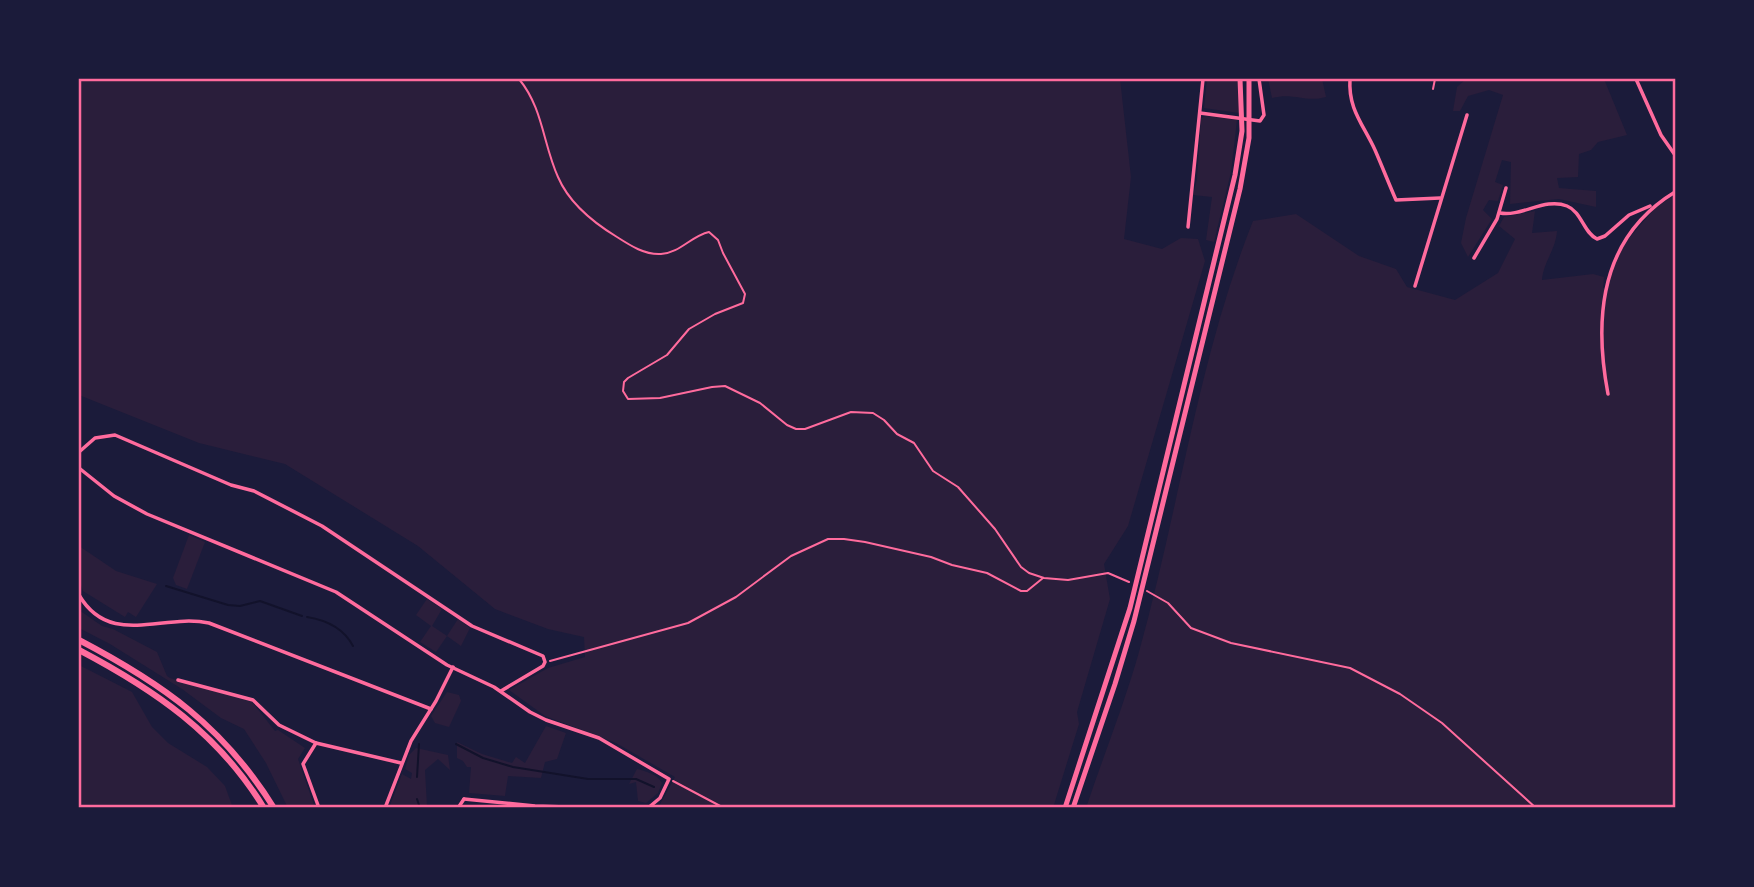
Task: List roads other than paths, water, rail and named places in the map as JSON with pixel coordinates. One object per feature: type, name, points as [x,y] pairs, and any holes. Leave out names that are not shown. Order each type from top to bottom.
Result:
[{"type":"highway","points":[[1065,808],[1120,642],[1235,175],[1242,131],[1240,79]]},
{"type":"highway","points":[[1073,808],[1128,642],[1244,171],[1249,138],[1249,79]]},
{"type":"highway","points":[[79,640],[157,684],[199,717],[236,755],[274,808]]},
{"type":"highway","points":[[79,650],[136,682],[187,718],[234,767],[264,808]]},
{"type":"street","points":[[1188,227],[1203,79]]},
{"type":"street","points":[[1199,113],[1260,121],[1264,115],[1259,79]]},
{"type":"street","points":[[1350,79],[1349,93],[1354,110],[1374,148],[1396,201],[1440,198]]},
{"type":"street","points":[[1636,79],[1661,135],[1675,155]]},
{"type":"street","points":[[1415,286],[1467,116]]},
{"type":"street","points":[[1474,258],[1500,213],[1506,188]]},
{"type":"street","points":[[1608,394],[1601,358],[1601,315],[1611,266],[1643,215],[1675,191]]},
{"type":"street","points":[[1500,213],[1560,204],[1576,212],[1590,235],[1597,239],[1605,236],[1629,215],[1656,204]]},
{"type":"street","points":[[79,452],[86,443],[100,436],[122,437],[231,485],[264,495],[322,526],[472,626],[543,656],[543,666],[501,691]]},
{"type":"street","points":[[79,468],[114,496],[147,514],[336,592],[453,667],[501,691],[530,712],[599,738],[669,779],[660,798],[648,808]]},
{"type":"street","points":[[79,595],[94,613],[113,624],[132,626],[184,620],[209,623],[431,709]]},
{"type":"street","points":[[385,808],[411,741],[453,667]]},
{"type":"street","points":[[178,680],[243,696],[255,702],[272,720],[287,730],[316,743],[401,763]]},
{"type":"street","points":[[316,743],[303,764],[319,808]]},
{"type":"street","points":[[461,808],[464,799],[535,806],[599,808]]},
{"type":"lane","points":[[1433,89],[1435,79]]},
{"type":"waterway","points":[[166,586],[228,605],[240,606],[260,601],[302,616]]},
{"type":"waterway","points":[[307,617],[334,626],[353,646]]},
{"type":"waterway","points":[[417,777],[419,744]]},
{"type":"waterway","points":[[456,744],[483,758],[513,767],[588,779],[636,779],[654,787]]},
{"type":"waterway","points":[[417,799],[420,808]]}]
